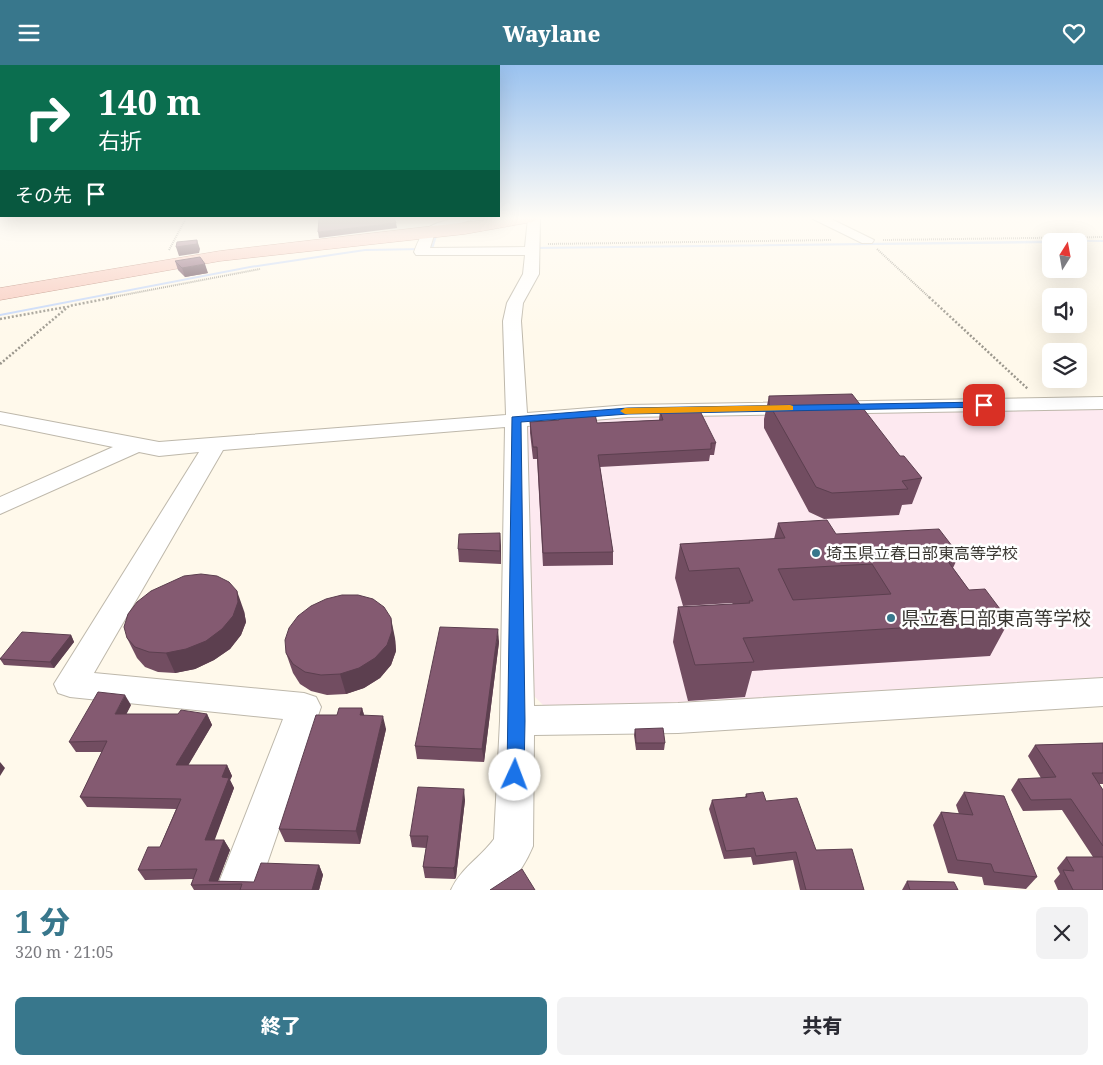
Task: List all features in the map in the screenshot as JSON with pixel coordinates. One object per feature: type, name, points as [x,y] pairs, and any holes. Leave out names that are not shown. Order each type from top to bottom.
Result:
[{"type":"main road","points":[[0,294],[224,256]]},
{"type":"street","points":[[472,890],[498,867],[513,846],[517,721],[516,376],[512,321],[515,303],[531,274],[532,256]]},
{"type":"street","points":[[0,418],[159,449],[628,411],[1103,403]]},
{"type":"street","points":[[216,444],[70,684],[304,707],[236,890]]},
{"type":"street","points":[[0,506],[135,445]]},
{"type":"street","points":[[517,721],[678,718],[1102,693]]},
{"type":"path","points":[[160,266],[165,256]]},
{"type":"path","points":[[885,256],[1044,404]]},
{"type":"path","points":[[0,319],[262,268]]},
{"type":"path","points":[[0,364],[68,306]]},
{"type":"shaded area","name":"埼玉県立春日部東高等学校","points":[[1103,409],[1103,679],[897,692],[547,709],[533,695],[526,426],[631,417]]},
{"type":"building","points":[[200,257],[205,264],[182,268],[175,261]]},
{"type":"building","points":[[852,394],[900,456],[904,456],[922,478],[902,481],[908,489],[832,493],[816,487],[769,404],[769,396]]},
{"type":"building","points":[[699,409],[716,443],[711,443],[711,449],[598,455],[613,552],[543,553],[537,447],[533,447],[530,422],[559,420],[559,416],[595,414],[597,423],[663,420],[660,411]]},
{"type":"building","points":[[827,520],[836,534],[939,529],[959,555],[944,556],[969,590],[985,589],[1009,621],[743,638],[754,662],[695,665],[678,607],[750,603],[749,601],[753,601],[739,568],[689,571],[680,544],[785,538],[778,523]],"holes":[[[872,564],[891,594],[793,600],[778,569]]]},
{"type":"building","points":[[500,533],[500,551],[458,549],[459,534]]},
{"type":"building","points":[[201,574],[217,576],[229,582],[237,591],[238,602],[233,616],[222,629],[206,641],[186,649],[166,653],[149,652],[135,647],[127,638],[124,627],[128,614],[137,602],[151,591],[184,576]]},
{"type":"building","points":[[342,595],[358,595],[373,599],[384,607],[391,618],[392,631],[387,645],[375,658],[359,668],[340,674],[321,675],[305,672],[293,664],[286,653],[285,640],[289,628],[298,616],[311,606],[326,599]]},
{"type":"building","points":[[440,627],[498,629],[482,749],[415,746]]},
{"type":"building","points":[[22,632],[71,635],[50,662],[0,659]]},
{"type":"building","points":[[98,692],[125,695],[115,714],[178,714],[181,710],[207,714],[176,765],[227,765],[222,777],[229,778],[205,840],[224,840],[209,881],[254,882],[261,863],[319,865],[312,890],[240,890],[242,884],[191,885],[197,869],[138,870],[148,847],[160,847],[181,799],[80,797],[107,741],[69,742]]},
{"type":"building","points":[[339,708],[362,708],[360,715],[383,716],[356,831],[279,829],[316,715],[337,715]]},
{"type":"building","points":[[663,728],[665,743],[636,743],[635,729]]},
{"type":"building","points":[[1103,743],[1103,773],[1092,773],[1103,790],[1103,846],[1071,799],[1031,800],[1018,779],[1056,777],[1035,745]]},
{"type":"building","points":[[418,787],[464,789],[455,866],[453,868],[423,867],[428,836],[410,836]]},
{"type":"building","points":[[763,792],[766,801],[797,798],[816,850],[852,849],[864,890],[806,890],[796,852],[756,856],[754,848],[726,851],[712,800],[747,797],[746,794]]},
{"type":"building","points":[[964,792],[1004,796],[1037,877],[994,872],[991,864],[957,860],[941,812],[973,815]]},
{"type":"building","points":[[1066,857],[1103,857],[1103,890],[1073,890],[1063,870],[1074,871]]},
{"type":"building","points":[[522,869],[535,890],[490,890]]},
{"type":"building","points":[[907,881],[954,882],[958,890],[910,890]]},
{"type":"waterway","points":[[0,315],[250,267],[321,256]]},
{"type":"slow traffic","points":[[625,411],[790,408]]},
{"type":"place","name":"埼玉県立春日部東高等学校","points":[[816,553]]},
{"type":"place","name":"県立春日部東高等学校","points":[[891,618]]},
{"type":"route","points":[[515,775],[517,721],[516,419],[628,411],[984,405]]}]
